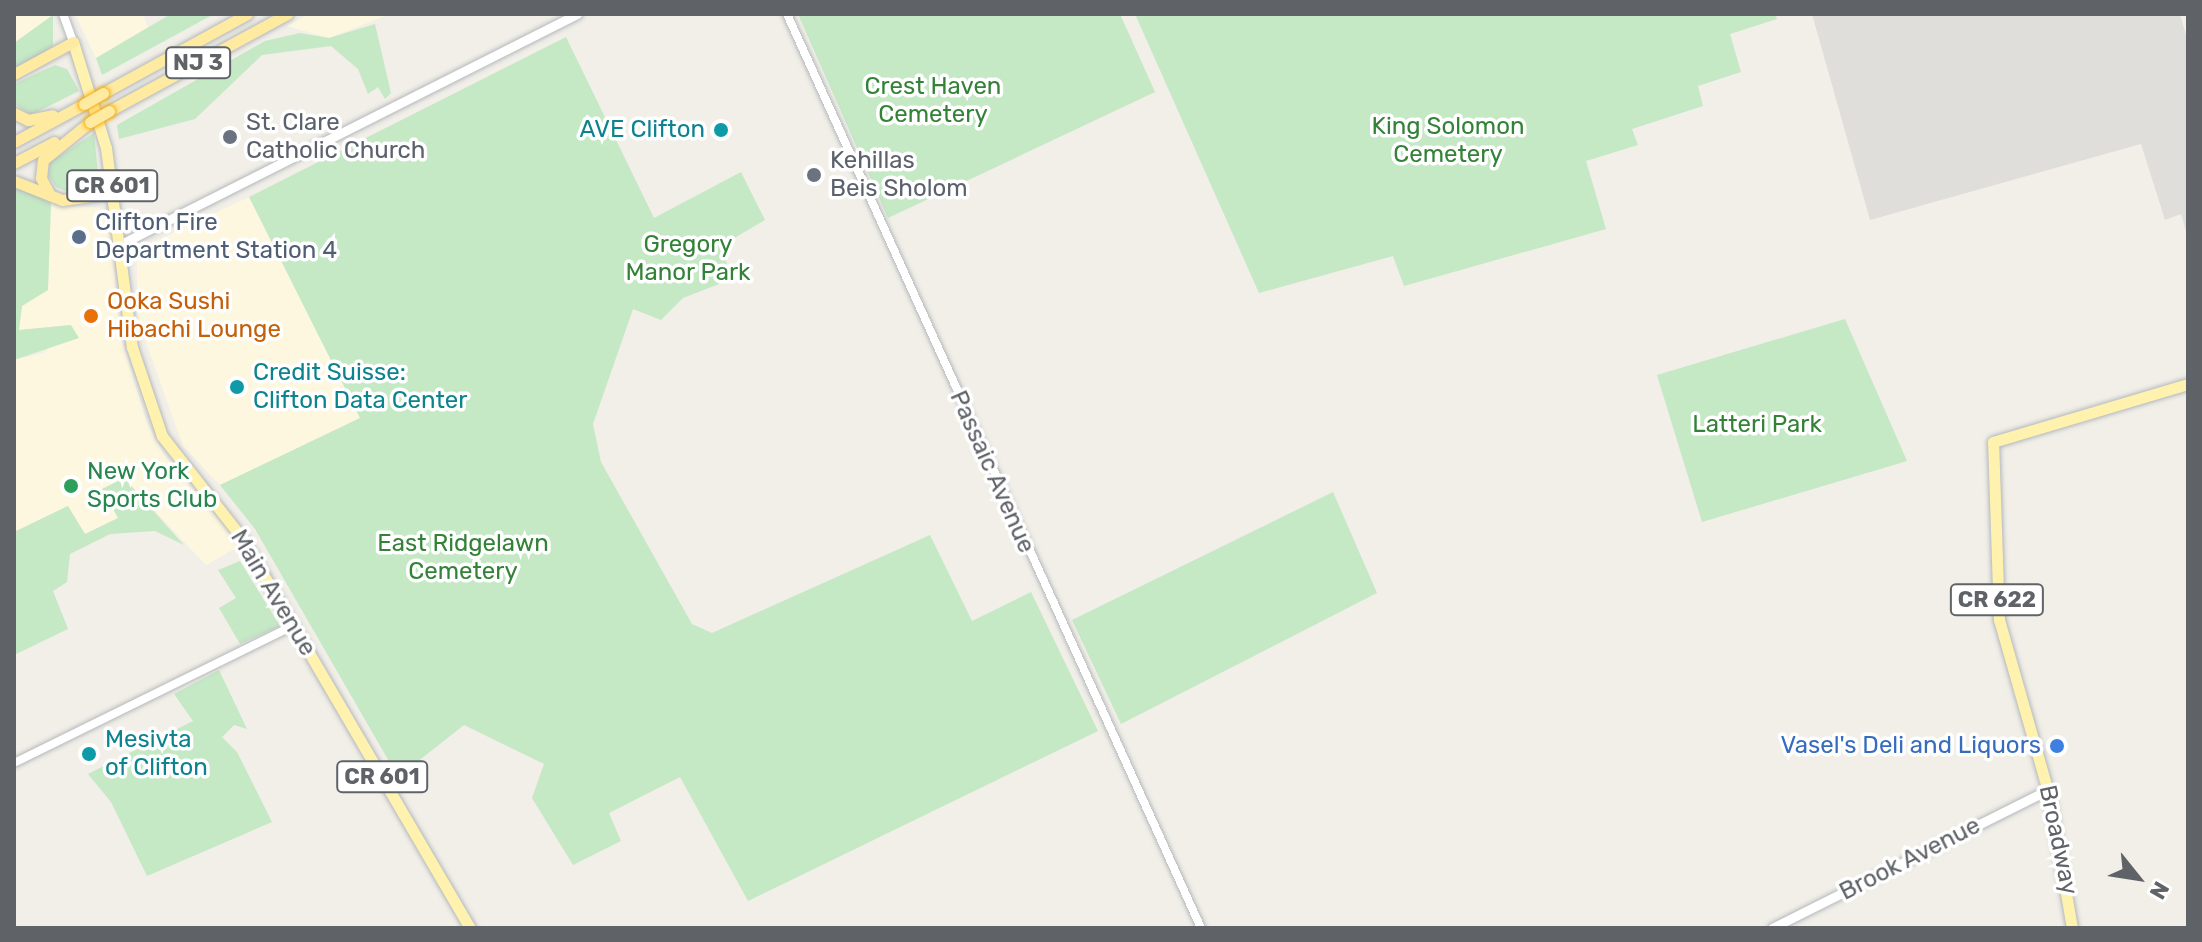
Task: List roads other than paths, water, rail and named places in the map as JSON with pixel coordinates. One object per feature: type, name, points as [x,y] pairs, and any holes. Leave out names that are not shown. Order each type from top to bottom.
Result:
[{"type":"highway","name":"NJ 3","points":[[14,142],[247,14]]},
{"type":"highway","name":"NJ 3","points":[[14,163],[287,14]]},
{"type":"highway","points":[[14,74],[73,42]]},
{"type":"highway","points":[[14,113],[37,120],[84,104]]},
{"type":"highway","points":[[53,198],[41,178],[43,160],[90,122]]},
{"type":"highway","points":[[14,181],[53,198],[113,193]]},
{"type":"main road","points":[[119,245],[577,14]]},
{"type":"main road","name":"Main Avenue","points":[[73,42],[113,193],[132,347],[162,436],[242,538],[470,928]]},
{"type":"main road","name":"Broadway","points":[[2072,928],[2048,790],[1999,620],[1993,442],[2188,384]]},
{"type":"main road","name":"Brook Avenue","points":[[1772,928],[2048,790]]},
{"type":"street","name":"Main Avenue","points":[[63,14],[73,42]]},
{"type":"street","name":"Passaic Avenue","points":[[787,14],[1201,928]]},
{"type":"street","points":[[14,763],[292,626]]},
{"type":"place","name":"AVE Clifton","points":[[721,130]]},
{"type":"place","name":"St. Clare Catholic Church","points":[[230,137]]},
{"type":"place","name":"Kehillas Beis Sholom","points":[[814,175]]},
{"type":"place","name":"Clifton Fire Department Station 4","points":[[79,237]]},
{"type":"place","name":"Ooka Sushi Hibachi Lounge","points":[[91,316]]},
{"type":"place","name":"Credit Suisse: Clifton Data Center","points":[[237,387]]},
{"type":"place","name":"New York Sports Club","points":[[71,486]]},
{"type":"place","name":"Vasel's Deli and Liquors","points":[[2057,746]]},
{"type":"place","name":"Mesivta of Clifton","points":[[89,754]]},
{"type":"park label","name":"Crest Haven Cemetery","points":[[933,101]]},
{"type":"park label","name":"King Solomon Cemetery","points":[[1448,141]]},
{"type":"park label","name":"Gregory Manor Park","points":[[688,259]]},
{"type":"park label","name":"Latteri Park","points":[[1757,425]]},
{"type":"park label","name":"East Ridgelawn Cemetery","points":[[463,558]]}]
